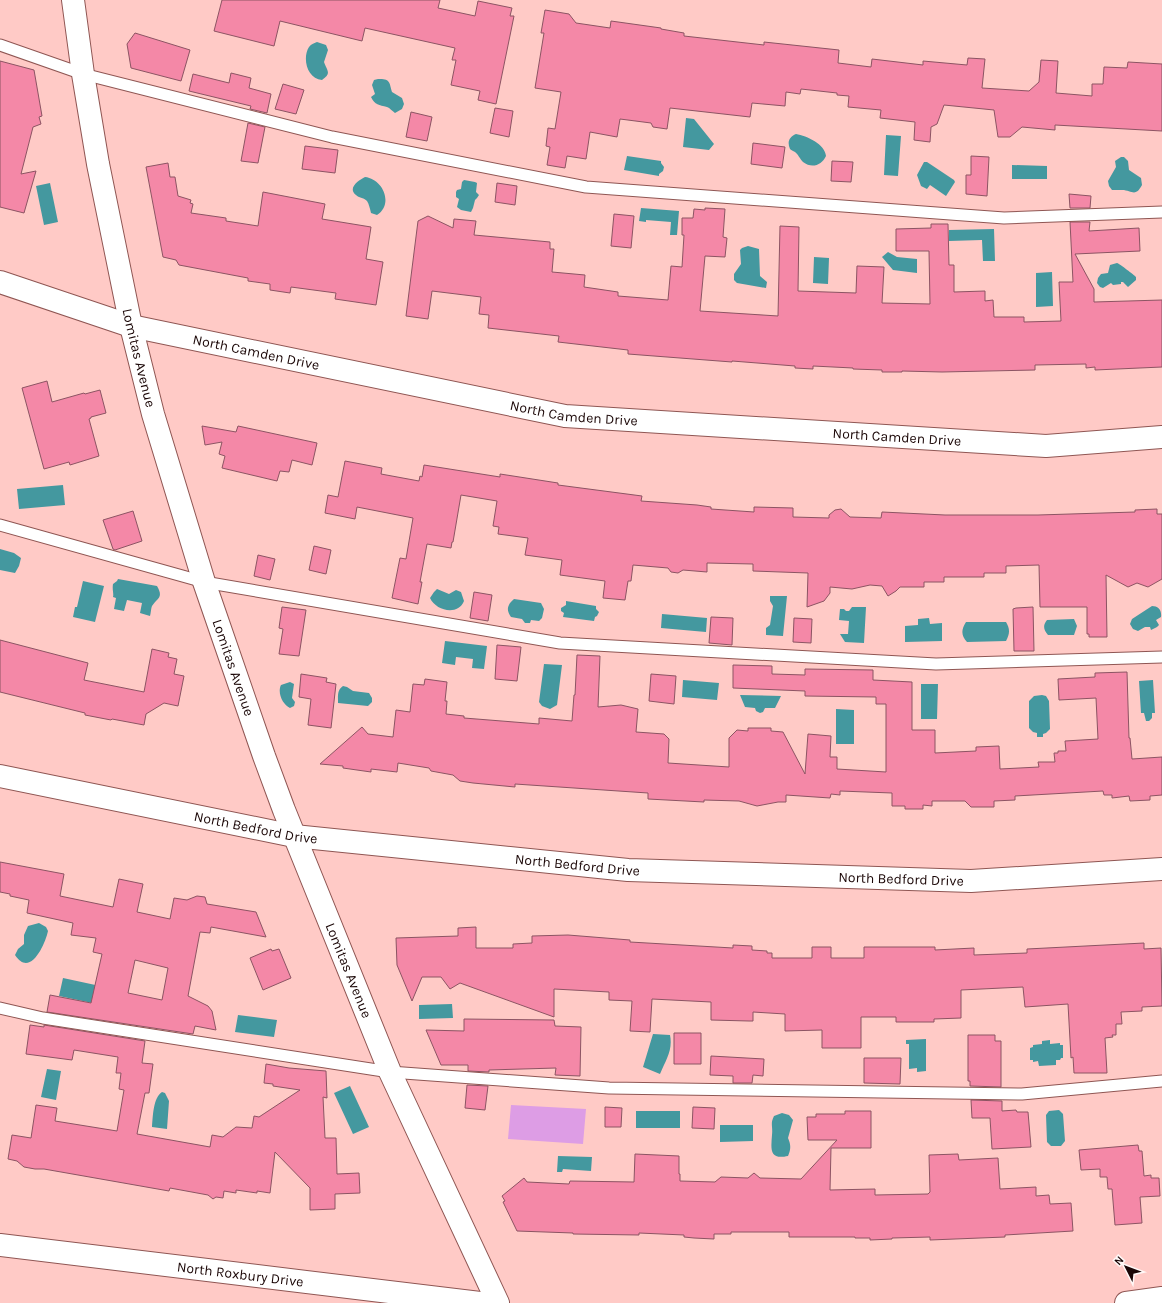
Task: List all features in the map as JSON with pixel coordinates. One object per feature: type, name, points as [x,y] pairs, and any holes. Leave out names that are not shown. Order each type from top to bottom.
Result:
[{"type":"street","name":"Lomitas Avenue","points":[[73,0],[83,74],[98,164],[131,326],[153,414],[204,582],[264,756],[294,836],[390,1072],[498,1303]]},
{"type":"street","name":"North Camden Drive","points":[[0,282],[131,326],[565,416],[1046,446],[1162,437]]},
{"type":"street","name":"North Bedford Drive","points":[[0,776],[294,836],[628,870],[971,880],[1162,869]]},
{"type":"street","name":"North Roxbury Drive","points":[[0,1245],[480,1303]]},
{"type":"street","points":[[1126,1303],[1162,1298]]},
{"type":"lane","points":[[0,45],[83,74],[332,137],[586,187],[1004,218],[1162,212]]},
{"type":"lane","points":[[0,525],[204,582],[560,644],[936,664],[1162,657]]},
{"type":"lane","points":[[0,1008],[51,1019],[390,1072],[609,1088],[1022,1094],[1162,1081]]},
{"type":"shaded area","points":[[511,1105],[586,1109],[583,1144],[508,1139]]},
{"type":"water","points":[[317,42],[326,45],[328,50],[324,62],[328,74],[322,80],[317,79],[309,72],[306,62],[309,47]]},
{"type":"water","points":[[374,80],[387,80],[392,92],[402,98],[404,104],[402,109],[395,113],[388,107],[374,102],[371,97],[375,94],[372,85]]},
{"type":"water","points":[[686,118],[694,119],[714,144],[709,150],[683,147]]},
{"type":"water","points":[[796,134],[819,144],[826,156],[822,162],[813,166],[806,164],[790,149],[789,140]]},
{"type":"water","points":[[886,135],[901,136],[898,176],[884,175]]},
{"type":"water","points":[[627,156],[661,161],[664,167],[663,171],[659,174],[659,176],[624,170]]},
{"type":"water","points":[[1121,157],[1124,157],[1128,161],[1129,170],[1141,178],[1142,185],[1140,189],[1135,192],[1112,190],[1109,186],[1108,181],[1116,167],[1115,161]]},
{"type":"water","points":[[924,162],[927,162],[954,180],[955,182],[946,196],[930,185],[927,189],[921,186],[917,175]]},
{"type":"water","points":[[1012,165],[1047,166],[1047,179],[1012,179]]},
{"type":"water","points":[[365,177],[377,182],[384,193],[385,205],[377,215],[371,213],[367,201],[357,196],[353,190],[355,184]]},
{"type":"water","points":[[464,180],[477,183],[476,192],[479,195],[475,200],[471,212],[461,210],[457,207],[459,199],[456,197],[456,192],[457,190],[461,189],[462,182]]},
{"type":"water","points":[[50,183],[58,222],[44,225],[36,186]]},
{"type":"water","points":[[641,208],[679,211],[677,235],[670,235],[671,222],[646,220],[646,222],[639,221]]},
{"type":"water","points":[[994,229],[995,261],[983,261],[982,240],[949,241],[949,230]]},
{"type":"water","points":[[748,246],[759,249],[760,276],[767,282],[766,288],[737,283],[734,280],[734,274],[741,264],[740,250]]},
{"type":"water","points":[[888,252],[897,257],[917,259],[917,273],[893,270],[882,257]]},
{"type":"water","points":[[814,257],[829,258],[828,284],[813,283]]},
{"type":"water","points":[[1117,263],[1135,276],[1136,280],[1128,287],[1121,282],[1121,284],[1113,285],[1111,283],[1103,288],[1100,287],[1097,283],[1098,278],[1101,274],[1108,273],[1110,265]]},
{"type":"water","points":[[1052,272],[1053,306],[1036,307],[1036,273]]},
{"type":"water","points":[[63,485],[65,505],[19,509],[17,489]]},
{"type":"water","points":[[0,549],[14,553],[21,558],[15,573],[0,570]]},
{"type":"water","points":[[118,579],[157,586],[160,595],[152,606],[150,616],[140,613],[142,603],[127,600],[124,611],[114,609],[116,598],[113,597],[113,584]]},
{"type":"water","points":[[83,581],[104,586],[95,622],[73,617]]},
{"type":"water","points":[[437,589],[449,594],[456,590],[461,592],[464,601],[457,609],[442,609],[430,598]]},
{"type":"water","points":[[770,596],[787,596],[783,636],[766,635],[766,628],[770,625],[773,606],[770,601]]},
{"type":"water","points":[[514,599],[541,603],[544,609],[542,618],[539,621],[531,620],[530,623],[525,623],[522,619],[511,617],[508,612],[508,608]]},
{"type":"water","points":[[566,601],[596,606],[596,609],[599,612],[594,621],[563,617],[564,613],[561,611],[561,608],[566,605]]},
{"type":"water","points":[[1152,606],[1160,610],[1161,617],[1156,620],[1159,625],[1151,630],[1150,627],[1145,627],[1138,631],[1133,629],[1130,624],[1132,619]]},
{"type":"water","points":[[852,607],[866,607],[864,643],[845,642],[840,634],[848,634],[849,621],[839,620],[840,609],[849,611]]},
{"type":"water","points":[[662,614],[707,618],[706,632],[661,628]]},
{"type":"water","points":[[929,618],[930,624],[942,623],[942,641],[905,642],[905,626],[918,625],[918,619]]},
{"type":"water","points":[[1074,619],[1077,626],[1074,635],[1048,635],[1044,629],[1044,625],[1047,620]]},
{"type":"water","points":[[966,622],[1006,622],[1009,631],[1006,641],[967,642],[962,632]]},
{"type":"water","points":[[445,641],[487,646],[484,669],[472,668],[473,659],[456,657],[455,665],[442,663]]},
{"type":"water","points":[[544,664],[562,665],[557,705],[550,709],[542,706],[539,702]]},
{"type":"water","points":[[683,680],[719,683],[717,700],[682,697]]},
{"type":"water","points":[[1153,680],[1155,713],[1152,713],[1152,718],[1149,721],[1146,721],[1144,713],[1141,713],[1139,681]]},
{"type":"water","points":[[290,682],[294,684],[292,698],[295,702],[294,706],[290,708],[283,702],[280,695],[280,688],[281,685]]},
{"type":"water","points":[[921,684],[938,684],[937,719],[921,719]]},
{"type":"water","points":[[343,686],[353,691],[369,693],[372,698],[372,702],[368,706],[338,703],[339,691]]},
{"type":"water","points":[[740,695],[781,696],[775,708],[765,708],[763,712],[760,713],[756,711],[755,708],[745,707]]},
{"type":"water","points":[[1034,696],[1046,696],[1049,701],[1050,729],[1043,734],[1043,737],[1037,737],[1037,733],[1033,732],[1029,728],[1029,701]]},
{"type":"water","points":[[836,709],[854,710],[854,744],[836,744]]},
{"type":"water","points":[[39,923],[46,927],[48,931],[44,944],[36,957],[26,963],[21,961],[15,955],[18,949],[24,944],[24,935],[28,926]]},
{"type":"water","points":[[63,978],[100,986],[97,1004],[59,996]]},
{"type":"water","points":[[452,1004],[453,1018],[419,1019],[419,1005]]},
{"type":"water","points":[[238,1015],[277,1020],[274,1037],[235,1032]]},
{"type":"water","points":[[653,1034],[670,1035],[671,1040],[670,1050],[660,1074],[643,1067]]},
{"type":"water","points":[[926,1039],[926,1071],[917,1072],[917,1068],[909,1069],[909,1044],[906,1044],[906,1040]]},
{"type":"water","points":[[1050,1040],[1050,1044],[1060,1043],[1060,1045],[1063,1045],[1063,1058],[1056,1060],[1056,1065],[1039,1066],[1038,1061],[1033,1062],[1033,1060],[1030,1060],[1030,1048],[1033,1047],[1033,1045],[1042,1044],[1042,1041]]},
{"type":"water","points":[[47,1069],[61,1071],[56,1100],[41,1097]]},
{"type":"water","points":[[350,1086],[369,1127],[353,1134],[334,1093]]},
{"type":"water","points":[[162,1092],[165,1093],[169,1101],[167,1129],[152,1127],[155,1103]]},
{"type":"water","points":[[1059,1110],[1063,1114],[1065,1141],[1061,1146],[1051,1146],[1047,1142],[1046,1115],[1049,1111]]},
{"type":"water","points":[[636,1111],[680,1111],[680,1128],[636,1128]]},
{"type":"water","points":[[782,1113],[789,1115],[793,1120],[788,1138],[790,1151],[788,1156],[782,1157],[774,1155],[771,1145],[772,1123],[774,1116]]},
{"type":"water","points":[[720,1125],[753,1125],[753,1141],[720,1142]]},
{"type":"water","points":[[558,1156],[592,1157],[591,1171],[563,1169],[562,1172],[557,1172]]},
{"type":"building","points":[[222,0],[440,0],[438,8],[475,16],[478,1],[512,8],[510,16],[514,16],[496,104],[478,100],[480,91],[451,85],[456,60],[452,60],[455,48],[365,28],[362,41],[280,21],[274,46],[214,31]]},
{"type":"building","points":[[545,10],[569,14],[576,23],[610,28],[611,21],[661,28],[684,33],[684,36],[764,45],[764,42],[839,50],[838,63],[871,67],[872,59],[923,65],[923,61],[967,65],[968,58],[985,59],[982,88],[1029,91],[1039,82],[1041,60],[1058,61],[1056,93],[1092,96],[1092,84],[1103,84],[1104,67],[1127,68],[1128,62],[1162,64],[1162,131],[1055,125],[1055,130],[1022,127],[1010,137],[998,137],[994,110],[944,105],[937,124],[931,127],[930,142],[914,140],[915,122],[880,118],[881,110],[848,107],[849,96],[837,95],[837,93],[801,89],[800,94],[786,92],[785,106],[752,103],[750,117],[670,108],[667,129],[653,127],[651,123],[620,119],[617,137],[590,132],[586,159],[567,156],[565,168],[547,165],[550,147],[546,146],[548,128],[555,129],[561,92],[535,88],[544,33],[541,33]]},
{"type":"building","points":[[135,33],[190,50],[181,81],[131,68],[127,44]]},
{"type":"building","points":[[0,61],[34,70],[42,116],[39,117],[41,124],[33,127],[21,174],[36,171],[24,213],[0,207]]},
{"type":"building","points":[[231,73],[251,78],[249,88],[271,94],[267,113],[250,109],[251,106],[189,91],[193,74],[229,83]]},
{"type":"building","points":[[283,84],[304,90],[296,114],[275,109]]},
{"type":"building","points":[[495,108],[513,111],[509,137],[490,133]]},
{"type":"building","points":[[411,112],[432,117],[427,141],[406,137]]},
{"type":"building","points":[[248,123],[265,127],[258,163],[241,161]]},
{"type":"building","points":[[753,143],[785,147],[782,168],[751,164]]},
{"type":"building","points":[[305,146],[338,150],[335,173],[302,169]]},
{"type":"building","points":[[971,156],[989,157],[987,196],[966,194],[966,175],[971,175]]},
{"type":"building","points":[[832,161],[853,162],[851,182],[831,181]]},
{"type":"building","points":[[168,163],[170,177],[175,177],[178,196],[191,200],[190,203],[193,204],[191,213],[226,218],[226,221],[258,226],[263,192],[325,204],[322,219],[371,227],[366,259],[383,262],[376,305],[335,299],[336,293],[291,287],[290,293],[270,290],[270,284],[248,281],[248,278],[179,265],[176,260],[163,257],[146,167]]},
{"type":"building","points":[[497,183],[517,186],[515,205],[495,202]]},
{"type":"building","points":[[1069,194],[1091,196],[1090,208],[1070,208]]},
{"type":"building","points":[[705,208],[725,209],[723,237],[727,238],[725,257],[705,256],[700,311],[778,316],[780,226],[799,227],[798,291],[856,293],[857,266],[884,267],[882,303],[930,304],[929,251],[896,251],[896,229],[931,228],[931,224],[948,224],[949,265],[954,265],[954,292],[985,291],[985,301],[993,300],[994,317],[1024,317],[1024,322],[1061,321],[1059,282],[1073,282],[1070,222],[1090,222],[1089,231],[1139,228],[1140,251],[1075,254],[1094,289],[1094,302],[1162,300],[1162,367],[1095,370],[1095,367],[1086,368],[1086,364],[1035,365],[1035,370],[882,372],[882,370],[813,366],[813,369],[795,368],[795,366],[628,354],[628,350],[558,342],[559,336],[488,328],[489,315],[479,314],[481,297],[432,291],[428,319],[406,316],[418,221],[428,216],[453,228],[454,219],[476,221],[474,235],[550,242],[550,249],[554,249],[552,272],[585,275],[584,287],[618,292],[618,296],[668,300],[671,266],[682,267],[684,235],[682,235],[682,218],[693,218],[694,209],[705,210]]},
{"type":"building","points":[[614,214],[634,216],[631,248],[611,246]]},
{"type":"building","points":[[47,381],[52,402],[100,390],[106,413],[91,417],[89,419],[99,456],[70,465],[69,462],[44,469],[22,388]]},
{"type":"building","points":[[202,426],[236,432],[238,426],[317,443],[312,465],[292,460],[289,472],[280,471],[277,481],[222,468],[225,456],[219,454],[222,442],[205,445]]},
{"type":"building","points":[[345,461],[382,468],[381,474],[419,481],[420,476],[422,477],[424,465],[500,477],[500,474],[558,483],[558,485],[642,496],[641,501],[697,505],[711,507],[711,509],[754,512],[754,507],[793,508],[793,517],[829,518],[829,515],[835,510],[841,509],[850,517],[881,518],[882,512],[945,515],[1038,515],[1135,512],[1135,510],[1157,509],[1157,514],[1162,514],[1162,579],[1148,587],[1137,583],[1128,587],[1106,575],[1107,637],[1089,637],[1089,634],[1087,634],[1087,607],[1040,607],[1039,565],[1006,566],[1006,573],[984,573],[984,577],[944,577],[944,582],[924,582],[924,587],[900,587],[888,596],[882,586],[870,585],[852,589],[830,587],[830,593],[824,601],[807,607],[808,573],[753,571],[753,564],[707,563],[707,572],[683,570],[678,573],[671,572],[668,568],[633,565],[631,581],[628,581],[625,600],[603,598],[605,581],[560,575],[562,560],[525,555],[528,538],[498,534],[499,527],[493,526],[497,501],[461,495],[451,548],[427,544],[420,582],[422,582],[418,604],[392,598],[400,558],[406,559],[413,518],[357,507],[355,519],[325,513],[328,495],[338,497]]},
{"type":"building","points":[[133,511],[142,541],[115,550],[113,549],[103,520]]},
{"type":"building","points":[[314,546],[331,550],[326,574],[309,570]]},
{"type":"building","points":[[258,555],[275,559],[270,580],[254,576]]},
{"type":"building","points":[[474,592],[492,595],[488,621],[470,618]]},
{"type":"building","points":[[282,607],[306,610],[299,656],[279,654],[283,629],[279,628]]},
{"type":"building","points":[[1033,607],[1034,651],[1014,651],[1013,609]]},
{"type":"building","points":[[711,617],[733,618],[732,645],[709,643]]},
{"type":"building","points":[[794,618],[812,619],[811,643],[793,642]]},
{"type":"building","points":[[0,640],[88,663],[84,680],[144,692],[152,649],[169,653],[168,657],[177,659],[174,674],[184,676],[178,706],[164,703],[146,714],[144,725],[85,715],[85,713],[0,692]]},
{"type":"building","points":[[497,645],[521,647],[517,681],[495,679]]},
{"type":"building","points":[[577,655],[600,656],[598,707],[621,705],[638,709],[636,732],[664,734],[669,739],[668,763],[729,767],[729,738],[737,730],[748,731],[748,728],[771,728],[771,731],[783,732],[805,774],[808,734],[831,736],[830,757],[837,757],[837,769],[886,772],[886,704],[876,704],[876,697],[805,696],[805,691],[733,688],[733,665],[772,666],[772,674],[805,675],[805,669],[873,670],[873,680],[912,682],[912,730],[935,730],[935,753],[976,751],[976,747],[999,746],[1000,769],[1039,767],[1038,762],[1055,762],[1054,753],[1058,753],[1058,751],[1066,751],[1065,741],[1098,739],[1096,698],[1059,700],[1058,679],[1095,677],[1095,673],[1127,672],[1129,738],[1132,759],[1162,757],[1162,795],[1150,796],[1150,800],[1130,801],[1129,796],[1112,798],[1112,795],[1104,795],[1103,791],[1015,796],[1015,800],[994,801],[994,807],[971,807],[965,801],[932,801],[932,806],[923,805],[923,809],[905,809],[905,806],[892,806],[892,793],[840,791],[840,795],[831,794],[830,798],[786,795],[786,802],[757,806],[739,801],[704,800],[704,802],[648,799],[648,793],[515,784],[515,787],[473,783],[460,781],[453,775],[431,771],[429,768],[398,763],[397,772],[371,769],[371,772],[343,768],[343,766],[320,764],[362,727],[368,734],[393,737],[396,710],[410,712],[413,684],[424,685],[425,679],[447,682],[445,701],[447,701],[446,714],[464,716],[464,718],[539,724],[539,718],[572,721]]},
{"type":"building","points":[[301,674],[327,678],[326,682],[336,684],[331,728],[308,725],[311,699],[299,697]]},
{"type":"building","points":[[651,674],[676,676],[674,704],[649,701]]},
{"type":"building","points":[[0,862],[64,874],[60,896],[113,907],[119,879],[143,884],[137,912],[170,919],[174,898],[187,900],[197,896],[205,897],[207,904],[256,912],[266,937],[211,927],[210,933],[200,932],[188,996],[208,1006],[212,1011],[216,1030],[195,1026],[193,1034],[47,1012],[50,995],[91,1003],[102,954],[93,952],[96,938],[71,935],[73,923],[27,913],[29,900],[0,892]],"holes":[[[135,960],[168,968],[162,1000],[128,993]]]},
{"type":"building","points":[[476,927],[476,948],[513,948],[513,944],[532,943],[532,936],[568,935],[630,940],[630,942],[733,948],[733,945],[752,946],[752,950],[767,951],[767,953],[772,953],[772,958],[812,958],[812,947],[831,947],[831,958],[864,958],[864,947],[935,947],[935,950],[974,948],[974,955],[1027,953],[1027,949],[1144,943],[1144,949],[1161,948],[1162,1006],[1142,1007],[1142,1011],[1121,1012],[1122,1024],[1116,1024],[1116,1035],[1105,1038],[1107,1073],[1074,1073],[1073,1057],[1071,1058],[1068,1004],[1025,1007],[1023,987],[961,990],[961,1018],[934,1019],[934,1022],[896,1022],[896,1017],[861,1017],[861,1048],[822,1048],[822,1030],[785,1031],[785,1014],[753,1012],[753,1021],[711,1020],[711,1002],[652,999],[650,1032],[630,1031],[632,1001],[609,1000],[609,992],[554,989],[554,1017],[460,983],[450,989],[441,977],[422,977],[412,1001],[397,965],[396,938],[458,936],[458,928]]},
{"type":"building","points":[[271,949],[272,951],[279,949],[291,978],[263,990],[250,958]]},
{"type":"building","points":[[464,1019],[554,1020],[555,1026],[581,1027],[580,1076],[555,1075],[556,1068],[489,1070],[489,1072],[468,1071],[468,1065],[441,1065],[426,1030],[464,1031]]},
{"type":"building","points":[[30,1025],[44,1027],[44,1025],[145,1041],[142,1063],[153,1064],[149,1093],[145,1093],[137,1134],[210,1147],[212,1135],[223,1137],[236,1127],[252,1128],[254,1116],[259,1117],[300,1090],[273,1086],[273,1084],[264,1083],[266,1064],[289,1068],[326,1071],[327,1098],[323,1097],[325,1138],[336,1138],[337,1174],[359,1173],[360,1193],[335,1194],[335,1209],[310,1210],[310,1188],[275,1152],[270,1193],[236,1190],[236,1193],[224,1191],[223,1198],[216,1197],[213,1199],[208,1195],[170,1188],[169,1191],[44,1169],[24,1167],[17,1161],[8,1159],[12,1135],[31,1138],[36,1105],[57,1108],[55,1121],[117,1131],[124,1090],[119,1089],[121,1073],[116,1073],[118,1057],[74,1050],[72,1060],[26,1054]]},
{"type":"building","points":[[674,1033],[701,1033],[701,1064],[674,1064]]},
{"type":"building","points":[[968,1035],[995,1035],[995,1041],[1001,1041],[1001,1087],[970,1086],[970,1081],[968,1081]]},
{"type":"building","points":[[711,1056],[764,1059],[763,1076],[753,1075],[752,1083],[733,1083],[733,1076],[710,1075]]},
{"type":"building","points":[[864,1058],[901,1058],[900,1084],[864,1083]]},
{"type":"building","points":[[467,1085],[488,1086],[485,1110],[465,1108]]},
{"type":"building","points":[[971,1100],[1002,1101],[1002,1111],[1016,1110],[1017,1112],[1028,1112],[1031,1147],[992,1149],[990,1118],[972,1118]]},
{"type":"building","points":[[605,1107],[622,1108],[621,1127],[605,1127]]},
{"type":"building","points":[[693,1107],[715,1108],[714,1129],[692,1128]]},
{"type":"building","points":[[845,1111],[871,1111],[871,1148],[831,1148],[830,1190],[875,1189],[875,1195],[928,1194],[930,1192],[929,1155],[958,1154],[959,1160],[998,1158],[1000,1189],[1036,1187],[1036,1196],[1049,1195],[1050,1204],[1071,1203],[1073,1231],[1005,1235],[1005,1237],[930,1240],[930,1237],[870,1240],[870,1238],[855,1237],[789,1237],[789,1232],[731,1232],[731,1234],[714,1234],[714,1239],[684,1237],[684,1235],[639,1233],[639,1235],[573,1234],[517,1231],[503,1202],[505,1201],[502,1196],[524,1178],[527,1182],[569,1184],[570,1181],[634,1182],[635,1154],[679,1156],[680,1181],[715,1182],[721,1177],[748,1178],[754,1173],[760,1178],[801,1179],[837,1140],[808,1140],[807,1117],[816,1117],[816,1114],[845,1114]]},
{"type":"building","points":[[1138,1145],[1139,1151],[1142,1151],[1144,1176],[1151,1175],[1151,1178],[1159,1178],[1160,1196],[1140,1197],[1142,1223],[1115,1225],[1112,1189],[1108,1189],[1107,1177],[1100,1177],[1100,1169],[1081,1170],[1079,1150]]}]
